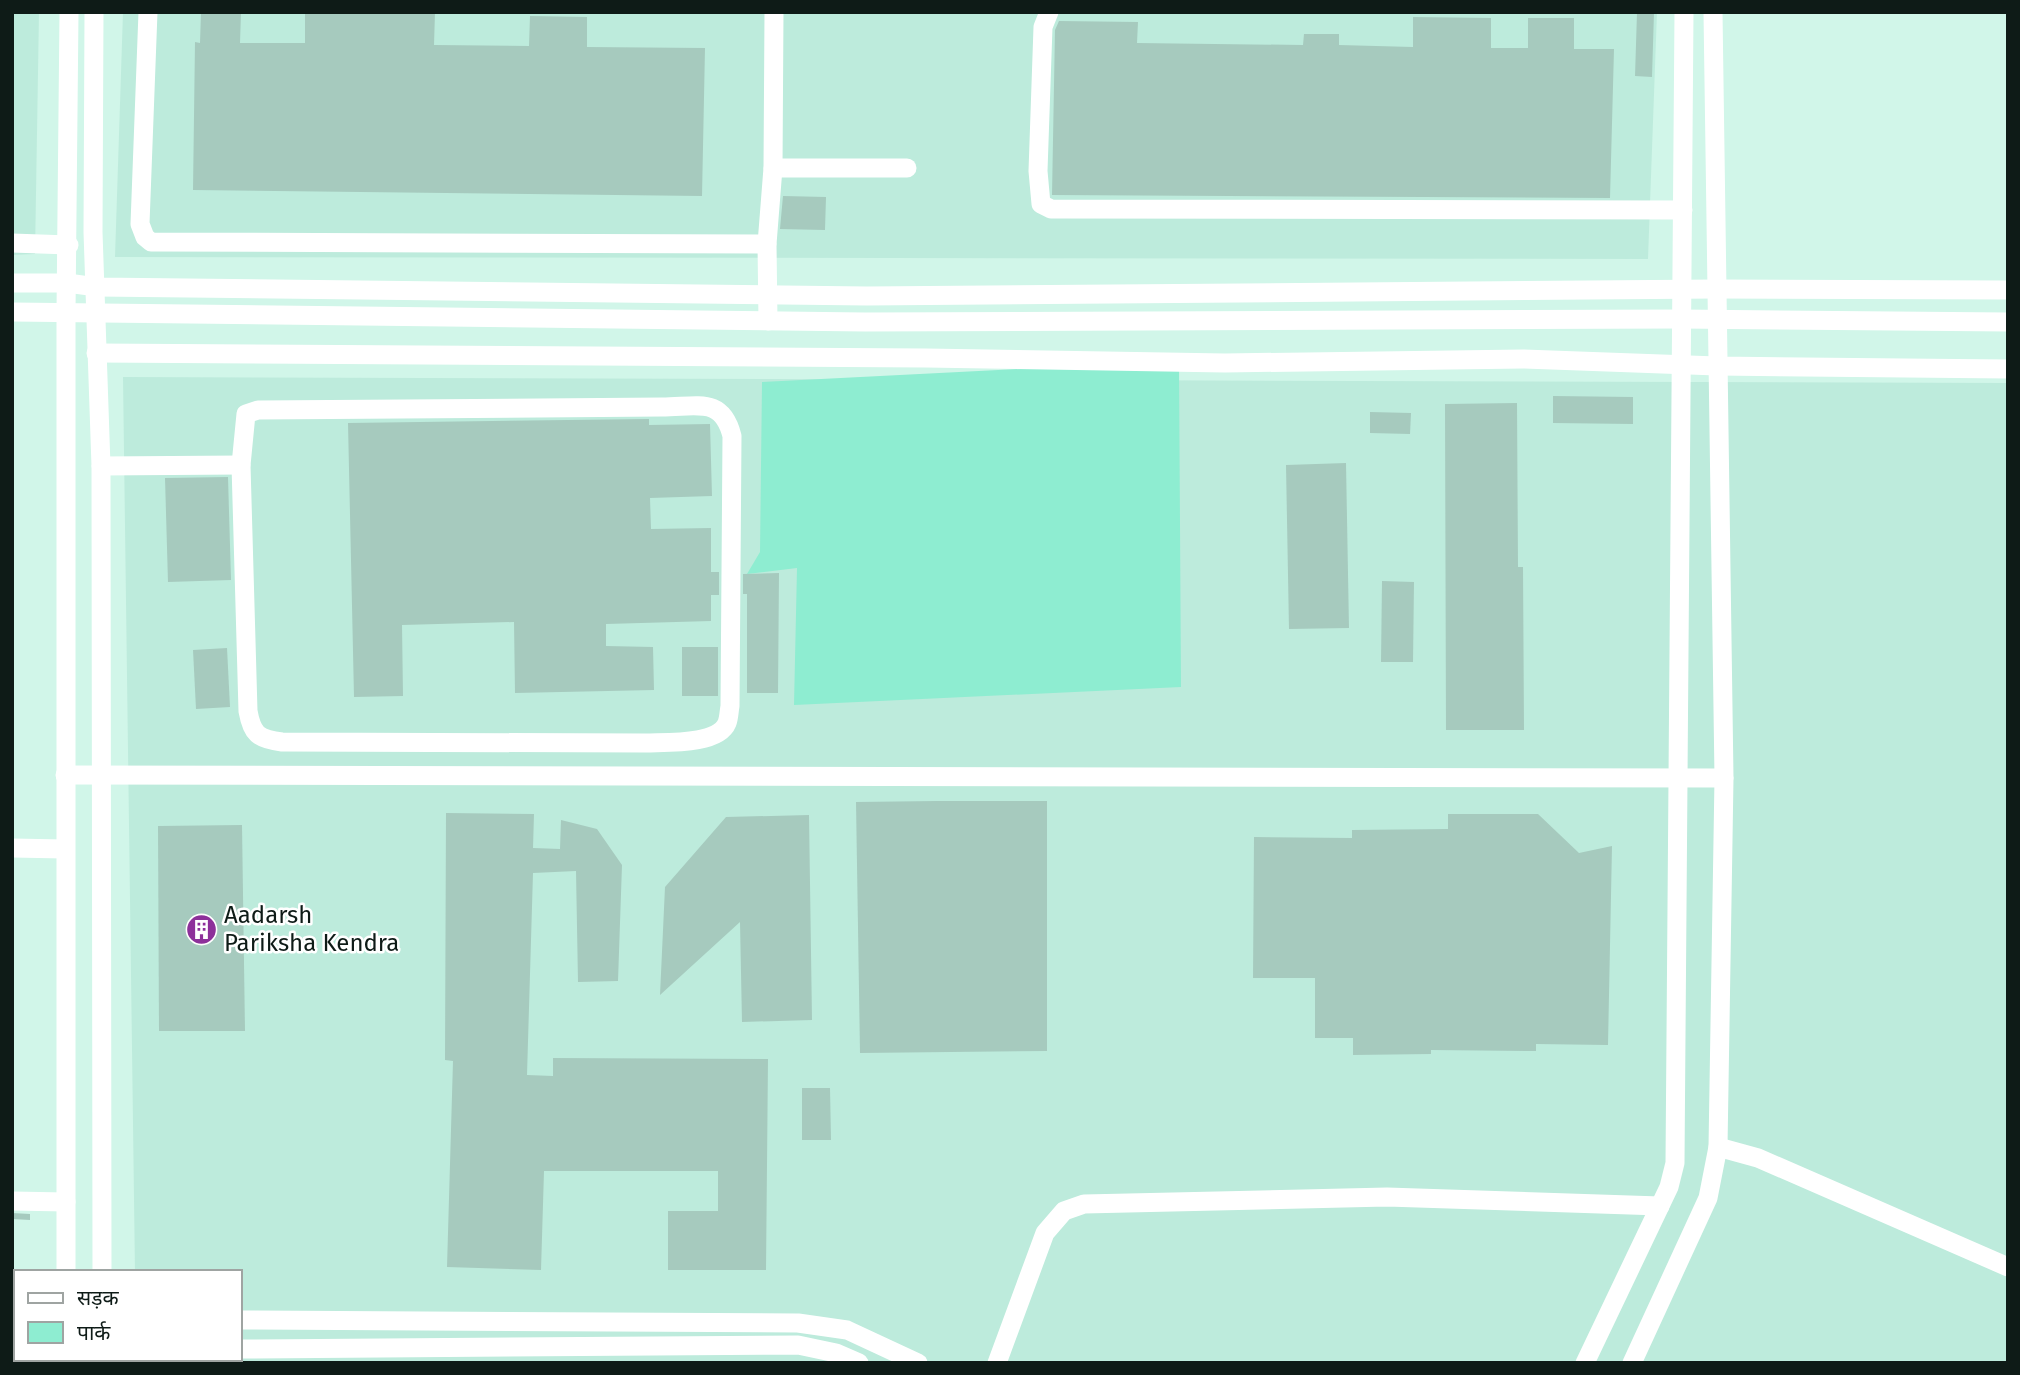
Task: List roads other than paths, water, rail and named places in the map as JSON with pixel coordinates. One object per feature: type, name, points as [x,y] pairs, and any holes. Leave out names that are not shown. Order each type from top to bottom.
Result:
[{"type":"street","points":[[66,1270],[66,313],[69,246],[69,12]]},
{"type":"street","points":[[94,12],[93,232],[97,287],[96,353],[101,466],[102,1270]]},
{"type":"street","points":[[148,12],[140,224],[150,242],[767,244]]},
{"type":"street","points":[[768,321],[767,244],[772,168],[774,12]]},
{"type":"street","points":[[1049,12],[1043,27],[1038,171],[1041,204],[1051,209],[1683,210]]},
{"type":"street","points":[[1585,1363],[1660,1206],[1675,1163],[1684,12]]},
{"type":"street","points":[[1632,1363],[1707,1198],[1718,1147],[1724,778],[1715,320],[1713,12]]},
{"type":"street","points":[[772,168],[907,168]]},
{"type":"street","points":[[12,243],[69,246]]},
{"type":"street","points":[[12,283],[67,283],[97,287],[867,296],[1716,289],[2008,290]]},
{"type":"street","points":[[12,312],[768,321],[2008,321]]},
{"type":"street","points":[[96,353],[912,358],[1225,363],[1523,359],[1717,366],[2008,369]]},
{"type":"street","points":[[717,408],[727,417],[732,436],[730,706],[727,725],[716,734],[692,741],[646,743],[261,740],[251,729],[248,710],[241,465],[246,414],[258,410],[717,408]]},
{"type":"street","points":[[101,466],[241,465]]},
{"type":"street","points":[[65,775],[1724,778]]},
{"type":"street","points":[[12,848],[65,849]]},
{"type":"street","points":[[1718,1147],[1758,1158],[2008,1267]]},
{"type":"street","points":[[997,1363],[1045,1233],[1064,1211],[1084,1204],[1387,1198],[1660,1206]]},
{"type":"street","points":[[12,1201],[66,1202]]},
{"type":"street","points":[[242,1320],[798,1323],[847,1330],[918,1363]]},
{"type":"street","points":[[834,1358],[847,1330]]},
{"type":"street","points":[[242,1349],[798,1345],[834,1358],[859,1363]]},
{"type":"place","name":"Aadarsh Pariksha Kendra","points":[[201,929]]}]
